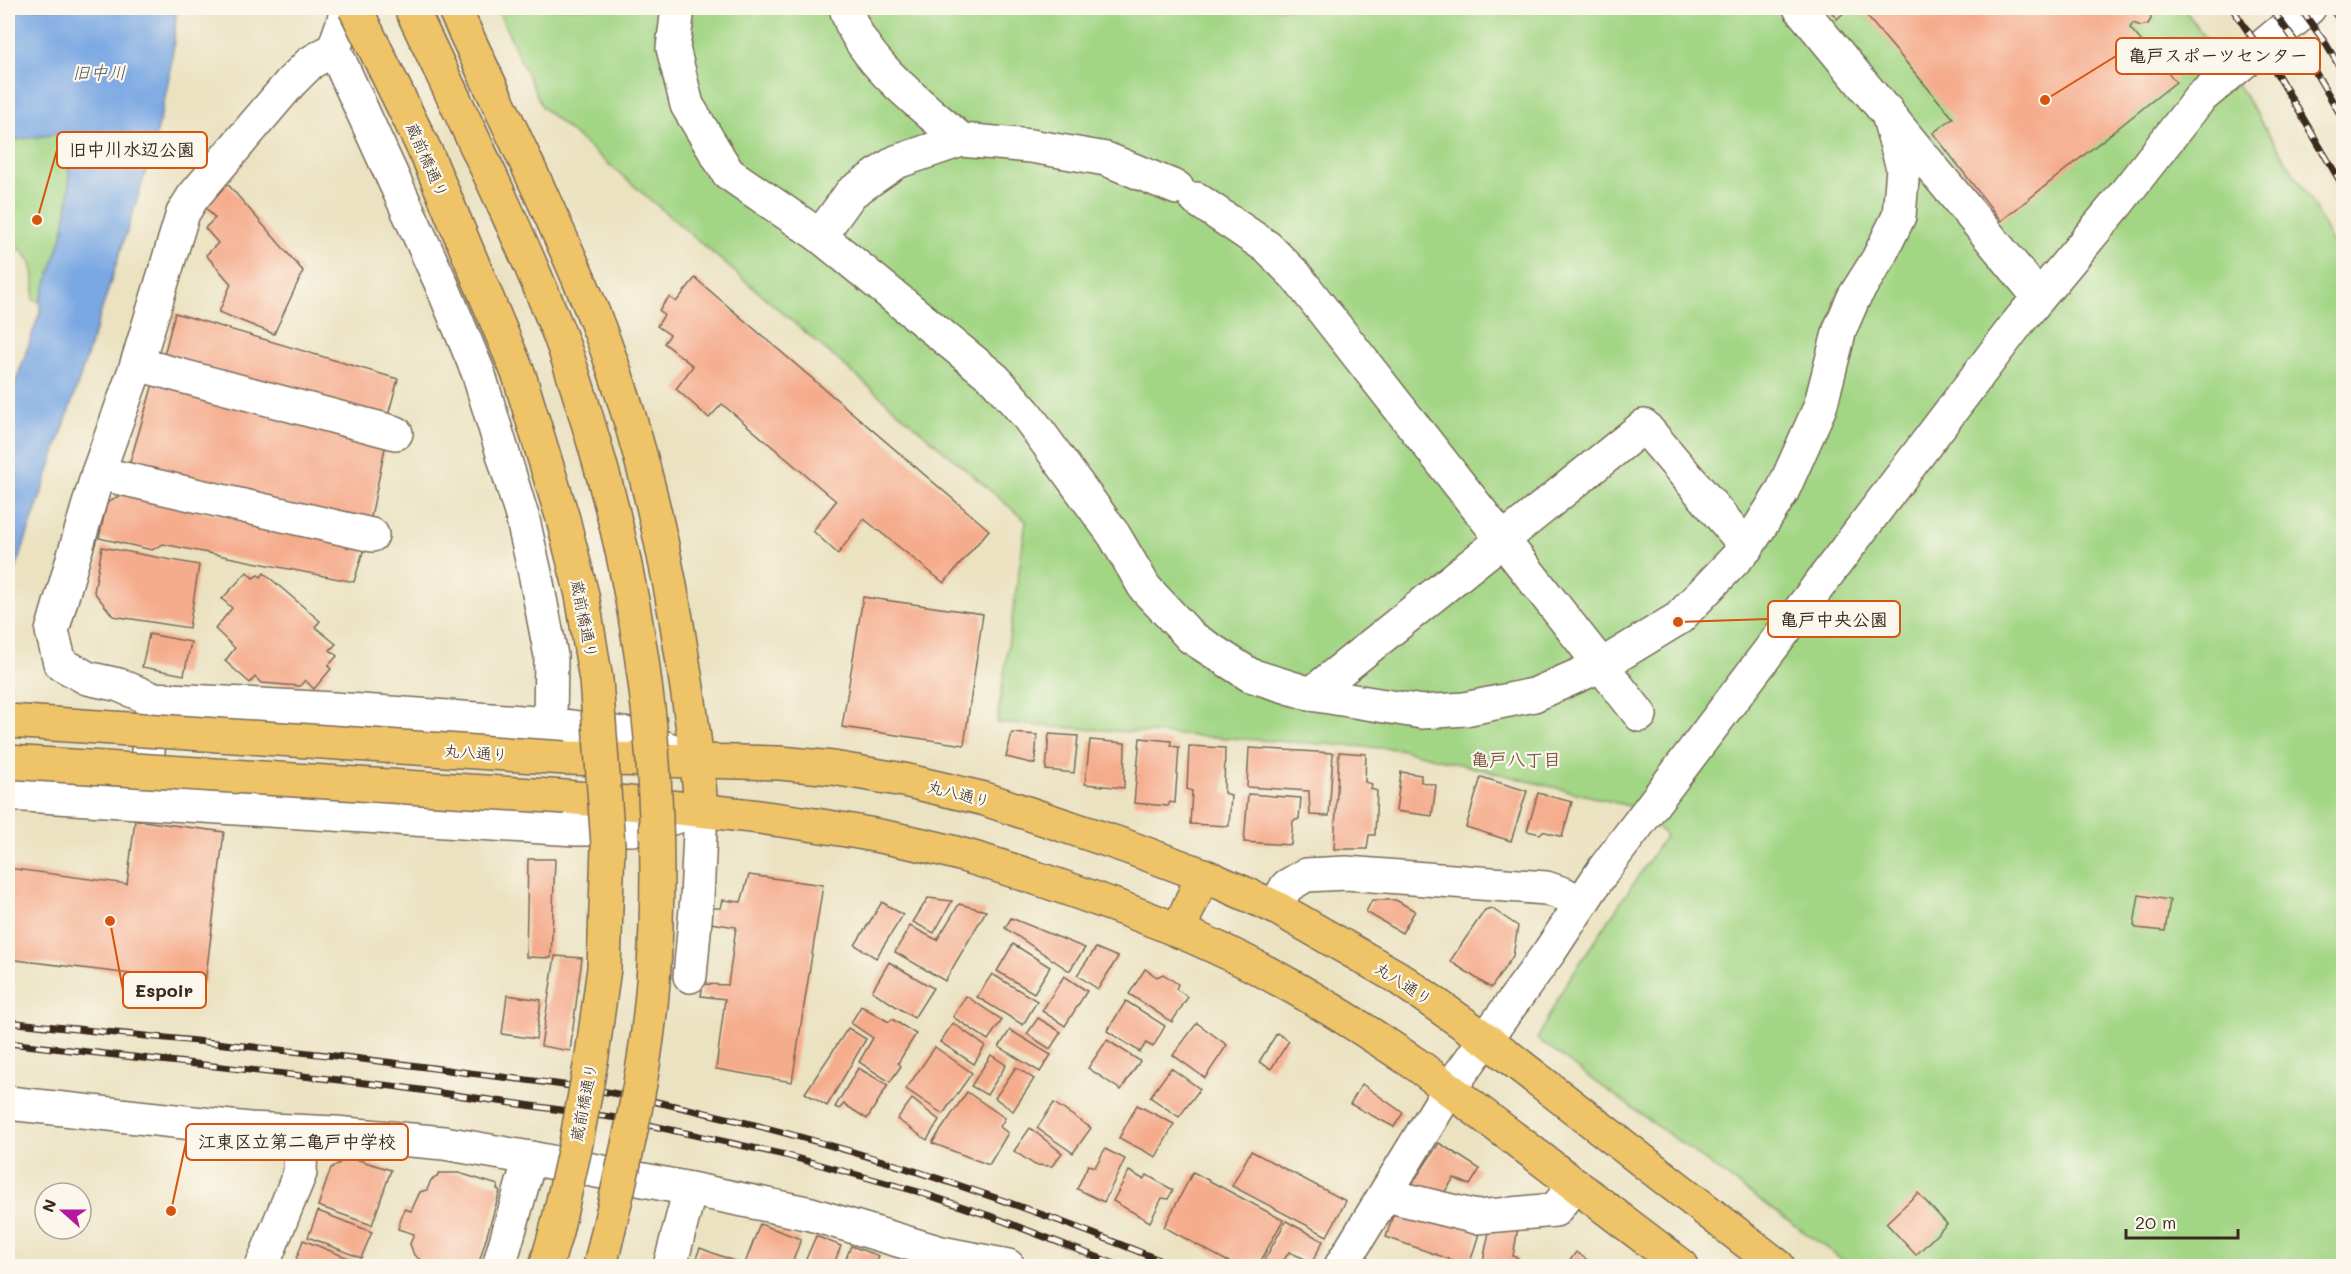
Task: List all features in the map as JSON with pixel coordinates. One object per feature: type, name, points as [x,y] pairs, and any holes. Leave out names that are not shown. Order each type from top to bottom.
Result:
[{"type":"main road","name":"蔵前橋通り","points":[[355,8],[428,157],[519,375],[582,595],[596,680],[608,845],[604,968],[592,1056],[577,1136],[556,1232],[546,1266]]},
{"type":"main road","points":[[411,8],[501,199],[559,333],[615,515],[639,632],[651,728],[658,838],[653,985],[627,1155],[600,1266]]},
{"type":"main road","points":[[454,8],[584,292],[617,380],[656,514],[672,589],[698,761],[701,810]]},
{"type":"main road","name":"丸八通り","points":[[8,721],[565,758],[823,767],[904,780],[985,799],[1203,875],[1275,907],[1397,977],[1487,1040],[1778,1266]]},
{"type":"main road","points":[[8,762],[566,797],[701,810],[784,820],[915,843],[975,858],[1103,901],[1212,945],[1279,979],[1375,1037],[1450,1088],[1682,1266]]},
{"type":"main road","points":[[1178,931],[1203,875]]},
{"type":"street","points":[[348,8],[334,49],[310,63],[290,83],[193,197],[183,213],[136,364],[98,473],[52,631],[60,663],[87,678],[119,685],[152,699],[550,724],[631,735],[698,761]]},
{"type":"street","points":[[678,8],[673,48],[687,105],[728,173],[820,236],[996,378],[1026,414],[1114,535],[1145,588],[1191,638],[1250,675],[1311,694],[1422,712],[1465,709],[1534,695],[1602,665],[1679,618],[1747,547],[1782,492],[1820,407],[1840,330],[1854,297],[1878,259],[1899,216],[1903,168],[1887,111]]},
{"type":"street","points":[[846,8],[848,16],[874,60],[961,140]]},
{"type":"street","points":[[1800,8],[2039,297]]},
{"type":"street","points":[[1341,1266],[1450,1088],[1550,951],[1580,903],[1692,752],[2039,297],[2116,205],[2200,98],[2309,8]]},
{"type":"street","points":[[334,49],[441,282],[478,372],[522,516],[535,573],[551,656],[550,724]]},
{"type":"street","points":[[820,236],[851,193],[896,162],[961,140],[1031,146],[1106,159],[1186,193],[1267,247],[1296,276],[1640,715]]},
{"type":"street","points":[[136,364],[396,433]]},
{"type":"street","points":[[1311,694],[1503,542],[1644,426],[1747,547]]},
{"type":"street","points":[[98,473],[372,535]]},
{"type":"street","points":[[144,801],[152,699]]},
{"type":"street","points":[[8,794],[576,829],[632,829],[701,810],[697,898],[690,976]]},
{"type":"street","points":[[1275,907],[1287,886],[1306,875],[1346,873],[1546,888],[1580,903]]},
{"type":"street","points":[[8,1103],[301,1132],[444,1143],[811,1214],[941,1253],[990,1264]]},
{"type":"street","points":[[262,1266],[300,1173],[301,1132]]},
{"type":"street","points":[[499,1266],[530,1158]]},
{"type":"street","points":[[1386,1195],[1476,1217],[1555,1210],[1575,1184]]},
{"type":"street","points":[[670,1266],[690,1189]]},
{"type":"green space","points":[[497,8],[2184,8],[2243,93],[2309,197],[2343,264],[2343,1266],[1851,1266],[1537,1039],[1565,985],[1666,835],[1629,806],[1399,749],[997,723],[1026,521],[542,107]]},
{"type":"green space","points":[[57,134],[69,169],[68,207],[61,239],[40,301],[33,300],[34,273],[29,259],[8,242],[8,141]]},
{"type":"water","name":"旧中川","points":[[8,8],[176,8],[174,41],[163,107],[146,172],[8,591],[8,405],[40,312],[40,301],[61,239],[68,207],[69,174],[68,164],[57,134],[8,141]]},
{"type":"building","points":[[1828,8],[1849,8],[1837,19]]},
{"type":"building","points":[[1860,8],[2157,8],[2150,12],[2151,19],[2148,24],[2141,26],[2133,23],[2130,28],[2176,82],[2001,221],[1933,133],[1953,118]]},
{"type":"building","points":[[225,181],[303,271],[274,334],[219,312],[231,284],[206,255],[218,243],[205,228],[215,218],[206,208]]},
{"type":"building","points":[[695,278],[989,530],[944,583],[864,519],[838,554],[813,531],[836,501],[722,404],[709,418],[676,389],[693,366],[664,343],[670,335],[657,326],[664,315],[659,310],[669,297],[676,302]]},
{"type":"building","points":[[175,313],[398,379],[387,419],[164,355]]},
{"type":"building","points":[[153,384],[387,438],[370,522],[128,469]]},
{"type":"building","points":[[122,494],[365,545],[354,582],[163,544],[152,550],[99,538],[107,503]]},
{"type":"building","points":[[102,547],[199,565],[189,628],[113,616],[94,592]]},
{"type":"building","points":[[247,572],[253,578],[258,575],[261,577],[264,573],[320,621],[315,627],[336,644],[330,650],[337,656],[328,666],[331,669],[314,689],[305,680],[300,686],[261,683],[255,677],[250,683],[225,661],[235,648],[215,629],[232,608],[222,599]]},
{"type":"building","points":[[863,597],[983,614],[964,745],[842,727]]},
{"type":"building","points":[[149,634],[191,642],[184,675],[142,667]]},
{"type":"building","points":[[1012,733],[1037,735],[1035,764],[1006,757]]},
{"type":"building","points":[[1049,734],[1078,736],[1074,773],[1046,770]]},
{"type":"building","points":[[1140,738],[1171,741],[1171,746],[1179,747],[1175,803],[1170,802],[1168,806],[1134,803]]},
{"type":"building","points":[[1090,740],[1125,743],[1124,788],[1085,784]]},
{"type":"building","points":[[1189,746],[1225,748],[1224,793],[1231,795],[1229,826],[1190,824],[1192,791],[1187,789]]},
{"type":"building","points":[[1249,748],[1333,753],[1329,816],[1310,815],[1309,791],[1247,787]]},
{"type":"building","points":[[1339,752],[1366,754],[1365,782],[1372,784],[1371,789],[1377,791],[1375,835],[1369,835],[1367,849],[1334,849]]},
{"type":"building","points":[[1401,772],[1421,775],[1421,782],[1436,785],[1432,816],[1396,811]]},
{"type":"building","points":[[1481,777],[1527,791],[1511,841],[1466,827]]},
{"type":"building","points":[[1538,793],[1572,802],[1562,837],[1543,831],[1540,834],[1527,831]]},
{"type":"building","points":[[1248,794],[1301,798],[1299,819],[1293,821],[1291,845],[1244,842]]},
{"type":"building","points":[[135,820],[224,832],[205,983],[8,959],[8,868],[127,884]]},
{"type":"building","points":[[528,859],[555,859],[551,958],[526,957]]},
{"type":"building","points":[[749,875],[823,885],[792,1082],[716,1069],[725,999],[701,996],[703,984],[728,985],[736,927],[711,923],[713,908],[721,908],[723,900],[741,902]]},
{"type":"building","points":[[2139,895],[2170,900],[2165,931],[2136,928],[2134,925]]},
{"type":"building","points":[[928,898],[952,901],[934,933],[913,922]]},
{"type":"building","points":[[1372,900],[1396,900],[1415,911],[1402,933],[1366,912]]},
{"type":"building","points":[[882,902],[903,915],[876,958],[855,945]]},
{"type":"building","points":[[959,904],[986,911],[945,981],[895,952],[910,926],[937,940]]},
{"type":"building","points":[[1491,908],[1518,926],[1513,956],[1491,988],[1450,961],[1485,910]]},
{"type":"building","points":[[1011,918],[1085,948],[1068,970],[1005,928]]},
{"type":"building","points":[[1013,944],[1050,967],[1034,993],[997,971]]},
{"type":"building","points":[[1096,948],[1118,957],[1098,989],[1077,975]]},
{"type":"building","points":[[555,956],[582,958],[570,1051],[541,1046]]},
{"type":"building","points":[[889,962],[933,988],[914,1018],[872,991]]},
{"type":"building","points":[[1145,969],[1157,977],[1163,974],[1178,984],[1176,989],[1188,997],[1172,1022],[1129,994]]},
{"type":"building","points":[[992,974],[1037,1001],[1023,1025],[977,997]]},
{"type":"building","points":[[1064,976],[1087,991],[1065,1026],[1042,1011]]},
{"type":"building","points":[[507,995],[541,1000],[536,1039],[502,1034]]},
{"type":"building","points":[[966,996],[1002,1020],[988,1040],[953,1017]]},
{"type":"building","points":[[1126,1001],[1165,1026],[1153,1047],[1146,1043],[1140,1052],[1107,1031]]},
{"type":"building","points":[[861,1006],[889,1022],[892,1019],[916,1034],[898,1063],[901,1066],[890,1082],[859,1062],[873,1038],[851,1023]]},
{"type":"building","points":[[1038,1018],[1061,1032],[1050,1049],[1027,1034]]},
{"type":"building","points":[[953,1023],[985,1046],[974,1064],[940,1042]]},
{"type":"building","points":[[1197,1023],[1227,1045],[1205,1078],[1173,1055]]},
{"type":"building","points":[[848,1028],[866,1039],[827,1106],[805,1093]]},
{"type":"building","points":[[1010,1030],[1051,1055],[1040,1072],[999,1047]]},
{"type":"building","points":[[1277,1033],[1289,1041],[1271,1069],[1259,1062]]},
{"type":"building","points":[[1107,1040],[1140,1061],[1121,1090],[1088,1068]]},
{"type":"building","points":[[935,1047],[972,1073],[943,1114],[906,1089]]},
{"type":"building","points":[[991,1055],[1006,1065],[987,1095],[971,1086]]},
{"type":"building","points":[[1016,1067],[1034,1079],[1013,1111],[995,1098]]},
{"type":"building","points":[[858,1068],[888,1085],[867,1119],[844,1104],[839,1109],[835,1107]]},
{"type":"building","points":[[1171,1068],[1200,1089],[1179,1117],[1150,1097]]},
{"type":"building","points":[[1362,1084],[1403,1113],[1394,1127],[1350,1104]]},
{"type":"building","points":[[967,1092],[1005,1118],[1000,1127],[1008,1133],[989,1165],[932,1143]]},
{"type":"building","points":[[912,1099],[939,1120],[927,1140],[897,1119]]},
{"type":"building","points":[[1054,1103],[1091,1128],[1073,1153],[1037,1128]]},
{"type":"building","points":[[1137,1105],[1174,1124],[1156,1157],[1119,1138]]},
{"type":"building","points":[[1030,1128],[1062,1153],[1052,1166],[1035,1165],[1014,1151]]},
{"type":"building","points":[[1439,1143],[1480,1169],[1470,1185],[1454,1178],[1442,1196],[1408,1190]]},
{"type":"building","points":[[1105,1149],[1125,1159],[1104,1202],[1077,1189],[1088,1165],[1095,1167]]},
{"type":"building","points":[[1251,1151],[1346,1201],[1327,1236],[1232,1186]]},
{"type":"building","points":[[349,1157],[391,1170],[372,1225],[318,1206],[331,1168]]},
{"type":"building","points":[[1129,1171],[1143,1179],[1147,1175],[1173,1190],[1168,1199],[1162,1198],[1150,1222],[1113,1201]]},
{"type":"building","points":[[1193,1172],[1283,1220],[1258,1266],[1236,1266],[1164,1227]]},
{"type":"building","points":[[439,1173],[459,1173],[498,1185],[497,1189],[500,1191],[478,1266],[429,1266],[414,1255],[410,1244],[414,1234],[398,1229],[404,1209],[411,1211],[420,1192],[427,1190],[431,1180]]},
{"type":"building","points":[[1918,1193],[1947,1224],[1916,1255],[1886,1223]]},
{"type":"building","points":[[318,1211],[372,1232],[361,1258],[308,1237]]},
{"type":"building","points":[[1394,1212],[1480,1230],[1469,1266],[1386,1237]]},
{"type":"building","points":[[1286,1221],[1323,1241],[1312,1262],[1289,1252],[1280,1266],[1261,1266]]},
{"type":"building","points":[[760,1224],[801,1239],[791,1266],[744,1266]]},
{"type":"building","points":[[1490,1227],[1518,1228],[1513,1256],[1518,1258],[1516,1266],[1482,1266]]},
{"type":"building","points":[[816,1236],[841,1246],[835,1261],[837,1266],[803,1266]]},
{"type":"building","points":[[303,1240],[361,1263],[359,1266],[294,1266]]},
{"type":"building","points":[[851,1246],[879,1256],[875,1266],[843,1266]]},
{"type":"building","points":[[700,1248],[739,1263],[738,1266],[699,1266],[700,1264],[695,1261]]},
{"type":"building","points":[[1576,1252],[1596,1266],[1566,1266]]},
{"type":"railway","points":[[2232,8],[2279,77],[2344,188]]},
{"type":"railway","points":[[2271,8],[2307,58],[2344,121]]},
{"type":"railway","points":[[2300,8],[2344,74]]},
{"type":"railway","points":[[2331,8],[2344,26]]},
{"type":"railway","points":[[8,1022],[349,1058],[563,1085],[623,1095],[764,1127],[903,1167],[1039,1213],[1174,1266]]},
{"type":"railway","points":[[8,1043],[392,1086],[617,1118],[785,1155],[919,1192],[993,1217],[1120,1266]]},
{"type":"place","name":"亀戸スポーツセンター","points":[[2045,100]]},
{"type":"place","name":"旧中川水辺公園","points":[[37,220]]},
{"type":"place","name":"亀戸中央公園","points":[[1678,622]]},
{"type":"place","name":"Espoir","points":[[110,921]]},
{"type":"place","name":"江東区立第二亀戸中学校","points":[[171,1211]]},
{"type":"district","name":"亀戸八丁目","points":[[1516,759]]}]
